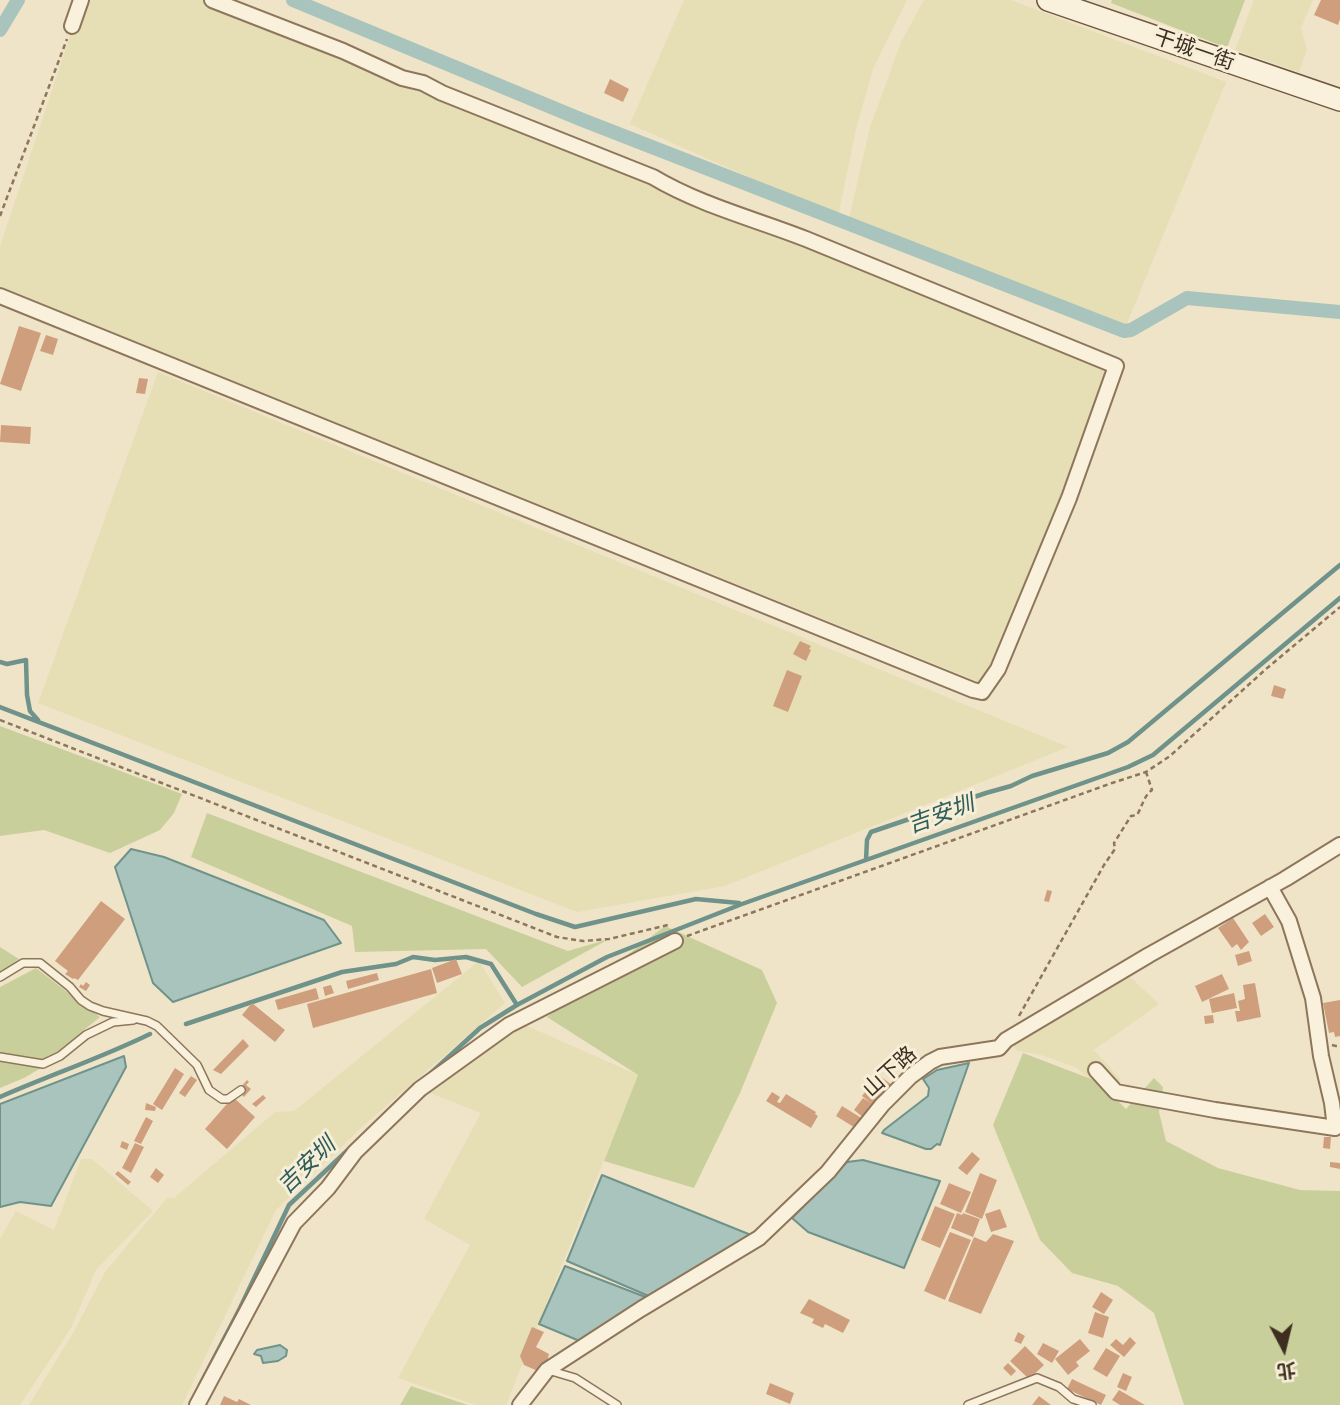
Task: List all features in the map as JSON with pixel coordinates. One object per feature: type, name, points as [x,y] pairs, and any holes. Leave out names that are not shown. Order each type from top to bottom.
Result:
[{"type":"street","points":[[72,26],[81,0]]},
{"type":"street","points":[[0,296],[982,692],[998,669],[1069,498],[1116,366],[773,226],[712,205],[671,188],[653,177],[212,0]]},
{"type":"street","name":"干城一街","points":[[1048,0],[1340,100]]},
{"type":"street","name":"山下路","points":[[520,1405],[547,1370],[640,1309],[759,1238],[828,1172],[882,1105],[911,1076],[930,1062],[940,1057],[999,1048],[1006,1040],[1340,845]]},
{"type":"street","points":[[1096,1070],[1116,1092],[1335,1128],[1313,998],[1289,921],[1270,887]]},
{"type":"street","points":[[197,1405],[294,1223],[328,1188],[355,1152],[420,1089],[509,1025],[674,941]]},
{"type":"lane","points":[[0,977],[23,963],[40,963],[90,1006],[157,1026],[197,1065],[209,1090],[222,1099],[228,1099],[241,1090]]},
{"type":"lane","points":[[0,1057],[43,1064],[60,1056],[86,1035],[113,1022],[130,1019],[147,1021]]},
{"type":"lane","points":[[547,1370],[575,1378],[617,1405]]},
{"type":"lane","points":[[968,1405],[1037,1378],[1059,1387],[1073,1399],[1092,1405]]},
{"type":"path","points":[[0,216],[72,26]]},
{"type":"path","points":[[674,941],[1146,772],[1170,756],[1266,669],[1340,607]]},
{"type":"path","points":[[0,720],[557,937],[583,941],[609,939],[668,925]]},
{"type":"path","points":[[1019,1017],[1115,849],[1114,843],[1130,816],[1137,815],[1145,796],[1152,790],[1146,772]]},
{"type":"shaded area","points":[[82,0],[201,0],[1116,366],[987,685],[0,287],[0,246]]},
{"type":"shaded area","points":[[684,0],[907,0],[873,69],[856,129],[838,217],[630,124]]},
{"type":"shaded area","points":[[924,0],[1011,0],[1226,82],[1126,326],[849,219],[870,127],[901,42]]},
{"type":"shaded area","points":[[1254,0],[1313,0],[1301,28],[1307,50],[1299,72],[1235,50]]},
{"type":"shaded area","points":[[158,372],[1068,747],[725,886],[577,912],[38,703]]},
{"type":"shaded area","points":[[479,961],[505,1003],[362,1127],[276,1210],[182,1405],[29,1405],[73,1333],[105,1272],[167,1198],[174,1198],[275,1112],[294,1111]]},
{"type":"shaded area","points":[[1127,974],[1159,1004],[1094,1050],[1120,1079],[1118,1087],[1100,1087],[1075,1067],[1041,1055],[1017,1051],[1013,1045]]},
{"type":"shaded area","points":[[525,1025],[638,1075],[506,1405],[476,1405],[398,1378],[470,1245],[424,1219],[481,1113],[420,1089]]},
{"type":"shaded area","points":[[81,1159],[92,1159],[153,1211],[96,1270],[71,1328],[20,1405],[0,1405],[0,1239],[16,1211],[54,1230]]},
{"type":"green space","points":[[1112,0],[1245,0],[1227,48],[1111,3]]},
{"type":"green space","points":[[0,726],[182,794],[174,813],[160,830],[110,853],[44,830],[0,836]]},
{"type":"green space","points":[[207,813],[568,951],[609,939],[522,987],[486,949],[355,952],[352,926],[191,857]]},
{"type":"green space","points":[[665,926],[762,970],[777,1003],[740,1093],[694,1188],[604,1161],[638,1075],[547,1017]]},
{"type":"green space","points":[[0,947],[19,959],[0,973]]},
{"type":"green space","points":[[36,968],[100,1017],[41,1068],[0,1088],[0,987]]},
{"type":"green space","points":[[1023,1053],[1099,1082],[1126,1109],[1154,1078],[1163,1087],[1159,1112],[1166,1141],[1218,1168],[1300,1190],[1340,1191],[1340,1405],[1184,1405],[1154,1313],[1118,1286],[1072,1273],[1040,1240],[993,1125]]},
{"type":"green space","points":[[411,1386],[468,1405],[400,1405]]},
{"type":"water","points":[[131,849],[164,857],[324,920],[341,943],[173,1002],[153,983],[115,867]]},
{"type":"water","points":[[124,1056],[126,1067],[51,1206],[20,1202],[0,1207],[0,1104]]},
{"type":"water","points":[[969,1063],[940,1145],[926,1149],[882,1133],[928,1096],[929,1088],[923,1079],[937,1070]]},
{"type":"water","points":[[863,1160],[940,1181],[904,1268],[808,1232],[792,1218],[847,1162]]},
{"type":"water","points":[[602,1175],[756,1237],[651,1297],[567,1261]]},
{"type":"water","points":[[565,1266],[648,1298],[582,1342],[539,1324]]},
{"type":"water","points":[[280,1345],[287,1350],[286,1356],[278,1361],[263,1363],[261,1356],[254,1354],[257,1350]]},
{"type":"building","points":[[1321,0],[1340,0],[1338,25],[1314,15]]},
{"type":"building","points":[[610,79],[629,89],[623,102],[604,93]]},
{"type":"building","points":[[19,326],[41,333],[21,391],[0,384]]},
{"type":"building","points":[[46,335],[58,339],[53,355],[40,351]]},
{"type":"building","points":[[139,378],[148,379],[145,394],[136,393]]},
{"type":"building","points":[[1,425],[31,427],[30,444],[0,442]]},
{"type":"building","points":[[800,641],[811,646],[806,661],[793,654]]},
{"type":"building","points":[[787,670],[802,676],[788,712],[773,706]]},
{"type":"building","points":[[1274,685],[1286,689],[1283,699],[1271,696]]},
{"type":"building","points":[[1047,890],[1052,891],[1049,902],[1044,901]]},
{"type":"building","points":[[101,901],[125,919],[78,980],[73,979],[65,974],[68,971],[55,961]]},
{"type":"building","points":[[1265,914],[1274,927],[1261,936],[1252,923]]},
{"type":"building","points":[[1233,918],[1249,942],[1241,950],[1237,944],[1232,948],[1218,928]]},
{"type":"building","points":[[1249,951],[1252,961],[1238,966],[1235,955]]},
{"type":"building","points":[[456,959],[462,974],[437,983],[432,968]]},
{"type":"building","points":[[431,969],[437,993],[313,1028],[307,1004]]},
{"type":"building","points":[[377,973],[379,980],[348,989],[346,981]]},
{"type":"building","points":[[1222,974],[1229,989],[1202,1002],[1195,986]]},
{"type":"building","points":[[86,982],[90,985],[86,991],[79,987]]},
{"type":"building","points":[[1255,983],[1261,1017],[1237,1022],[1235,1011],[1240,1011],[1238,1001],[1245,999],[1243,985]]},
{"type":"building","points":[[331,985],[334,993],[325,996],[323,987]]},
{"type":"building","points":[[316,988],[319,999],[278,1010],[275,1000]]},
{"type":"building","points":[[1234,993],[1237,1008],[1212,1013],[1209,999]]},
{"type":"building","points":[[1340,1000],[1340,1036],[1335,1037],[1334,1032],[1329,1033],[1323,1003]]},
{"type":"building","points":[[252,1003],[285,1030],[275,1042],[242,1015]]},
{"type":"building","points":[[1213,1015],[1214,1023],[1205,1024],[1204,1016]]},
{"type":"building","points":[[243,1039],[249,1046],[221,1074],[213,1070]]},
{"type":"building","points":[[175,1068],[184,1074],[162,1110],[153,1104]]},
{"type":"building","points":[[191,1076],[197,1080],[185,1097],[179,1093]]},
{"type":"building","points":[[880,1076],[892,1085],[864,1118],[854,1110],[863,1098],[871,1103],[862,1096]]},
{"type":"building","points":[[247,1080],[249,1082],[246,1085],[251,1089],[244,1097],[241,1087]]},
{"type":"building","points":[[772,1092],[780,1097],[777,1102],[780,1103],[786,1094],[816,1112],[818,1116],[811,1128],[766,1101]]},
{"type":"building","points":[[263,1095],[266,1098],[256,1107],[252,1104]]},
{"type":"building","points":[[233,1097],[255,1117],[227,1149],[205,1129]]},
{"type":"building","points":[[146,1103],[156,1107],[155,1111],[145,1110]]},
{"type":"building","points":[[842,1106],[863,1119],[857,1129],[836,1116]]},
{"type":"building","points":[[146,1117],[153,1121],[141,1144],[134,1141]]},
{"type":"building","points":[[1324,1137],[1331,1137],[1330,1149],[1323,1148]]},
{"type":"building","points":[[122,1141],[129,1144],[127,1150],[120,1147]]},
{"type":"building","points":[[135,1143],[144,1147],[131,1173],[122,1168]]},
{"type":"building","points":[[972,1152],[980,1159],[967,1175],[958,1168]]},
{"type":"building","points":[[1330,1162],[1340,1163],[1340,1169],[1330,1167]]},
{"type":"building","points":[[156,1168],[164,1175],[158,1183],[150,1177]]},
{"type":"building","points":[[118,1171],[131,1182],[128,1185],[115,1174]]},
{"type":"building","points":[[980,1173],[997,1180],[982,1219],[965,1212]]},
{"type":"building","points":[[949,1183],[971,1192],[961,1213],[940,1204]]},
{"type":"building","points":[[935,1206],[955,1214],[940,1248],[921,1240]]},
{"type":"building","points":[[1000,1209],[1007,1227],[991,1232],[985,1214]]},
{"type":"building","points":[[957,1213],[980,1219],[973,1237],[951,1228]]},
{"type":"building","points":[[950,1232],[971,1240],[945,1300],[924,1291]]},
{"type":"building","points":[[993,1234],[1014,1241],[981,1314],[948,1301],[974,1237],[986,1242]]},
{"type":"building","points":[[1101,1292],[1113,1300],[1104,1314],[1092,1307]]},
{"type":"building","points":[[809,1299],[850,1320],[843,1333],[825,1324],[823,1328],[812,1323],[814,1319],[800,1313]]},
{"type":"building","points":[[1095,1312],[1109,1317],[1103,1338],[1088,1333]]},
{"type":"building","points":[[532,1327],[544,1332],[536,1347],[549,1354],[546,1366],[540,1372],[524,1365],[520,1356]]},
{"type":"building","points":[[1018,1332],[1025,1336],[1021,1344],[1014,1341]]},
{"type":"building","points":[[1130,1337],[1136,1343],[1124,1357],[1110,1345],[1116,1339],[1123,1345]]},
{"type":"building","points":[[1080,1339],[1090,1351],[1076,1362],[1079,1366],[1068,1375],[1055,1359]]},
{"type":"building","points":[[1043,1343],[1059,1351],[1052,1363],[1037,1354]]},
{"type":"building","points":[[1025,1346],[1044,1365],[1029,1379],[1010,1361]]},
{"type":"building","points":[[1106,1348],[1120,1356],[1107,1377],[1093,1369]]},
{"type":"building","points":[[1008,1363],[1016,1371],[1011,1376],[1003,1368]]},
{"type":"building","points":[[1123,1373],[1132,1377],[1126,1391],[1117,1387]]},
{"type":"building","points":[[1072,1379],[1106,1395],[1101,1405],[1067,1389]]},
{"type":"building","points":[[770,1383],[794,1393],[790,1404],[766,1394]]},
{"type":"building","points":[[1119,1390],[1145,1405],[1120,1405],[1112,1400]]},
{"type":"building","points":[[224,1396],[237,1402],[239,1399],[251,1405],[220,1405]]},
{"type":"building","points":[[1039,1396],[1051,1405],[1032,1405]]},
{"type":"waterway","points":[[0,30],[18,0]]},
{"type":"waterway","points":[[293,0],[580,119],[1124,331],[1131,330],[1187,298],[1340,312]]},
{"type":"waterway","points":[[866,860],[867,840],[871,832],[1011,786],[1032,776],[1108,753],[1128,742],[1340,565]]},
{"type":"waterway","name":"吉安圳","points":[[431,1073],[480,1028],[607,957],[742,904],[1128,767],[1153,755],[1340,598]]},
{"type":"waterway","points":[[0,662],[7,664],[26,660],[30,711],[38,720]]},
{"type":"waterway","points":[[0,707],[575,927],[696,899],[739,903]]},
{"type":"waterway","name":"吉安圳","points":[[186,1024],[342,972],[396,964],[413,957],[435,960],[466,957],[491,964],[517,1005]]},
{"type":"waterway","name":"吉安圳","points":[[0,1097],[150,1034]]},
{"type":"waterway","name":"吉安圳","points":[[200,1385],[289,1205],[350,1148]]}]
